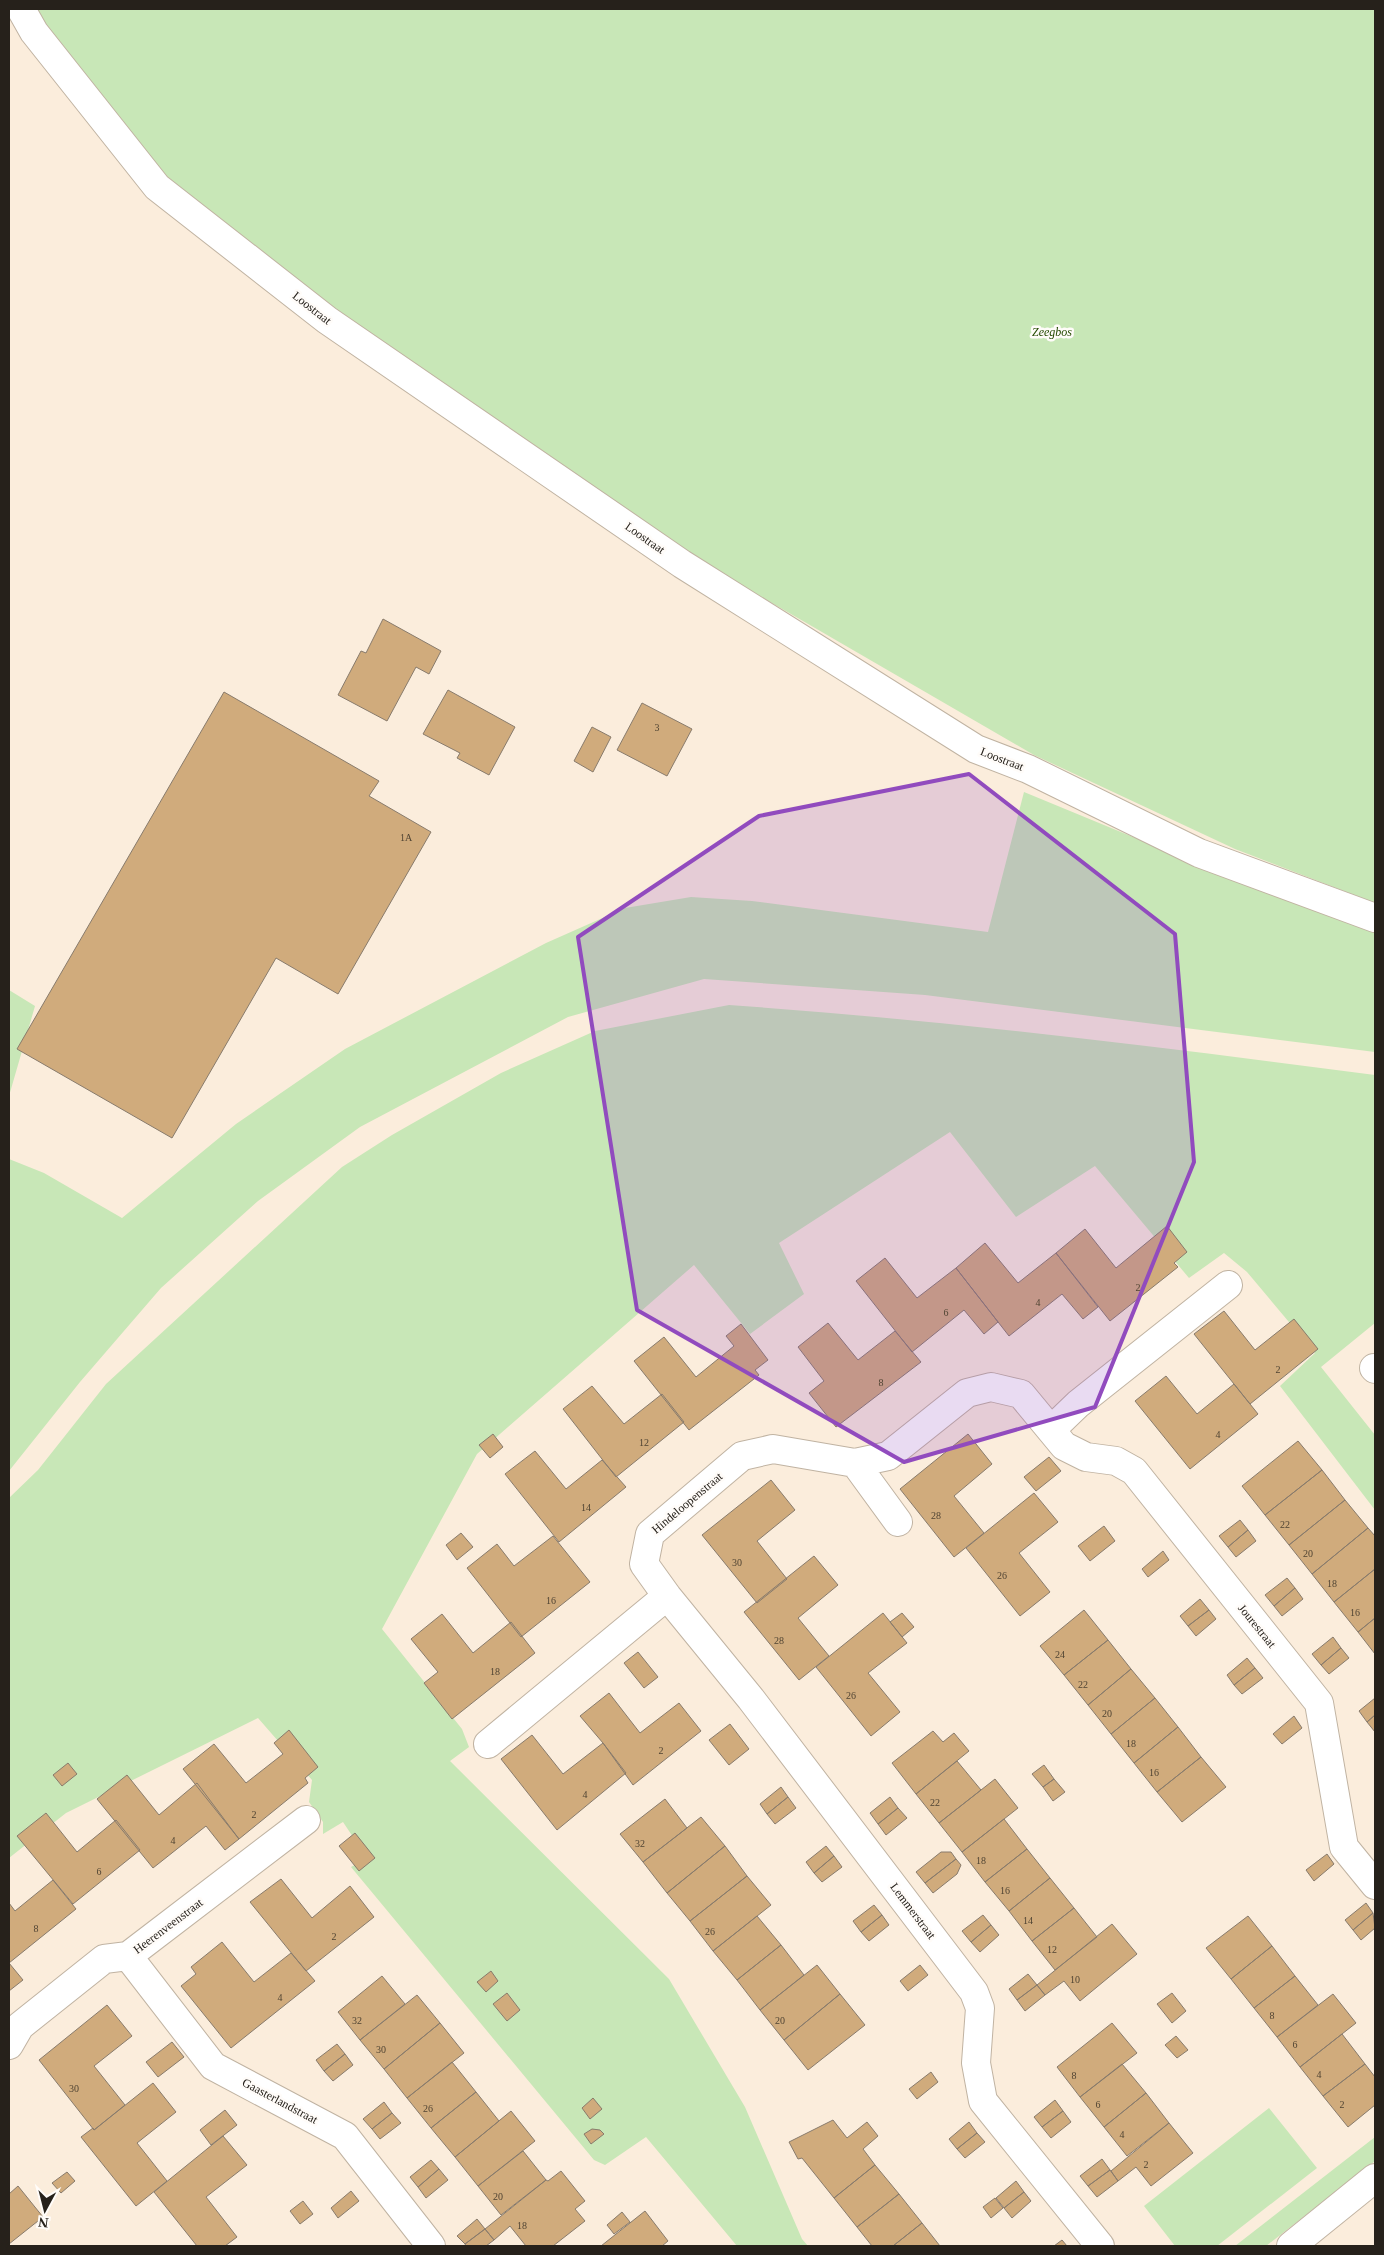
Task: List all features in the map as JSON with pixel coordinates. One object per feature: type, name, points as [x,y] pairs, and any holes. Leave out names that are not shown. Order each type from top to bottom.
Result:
[{"type":"street","name":"Loostraat","points":[[21,9],[34,32],[157,187],[327,320],[682,564],[976,749],[1028,768],[1199,853],[1375,918]]},
{"type":"street","points":[[1051,1430],[1078,1404],[1228,1285]]},
{"type":"street","name":"Jourestraat","points":[[967,1392],[991,1387],[1021,1394],[1064,1446],[1086,1456],[1116,1461],[1134,1471],[1319,1703],[1344,1847],[1375,1885]]},
{"type":"street","name":"Hindeloopenstraat","points":[[667,1596],[644,1564],[650,1534],[742,1456],[774,1449],[855,1463],[888,1456],[967,1392]]},
{"type":"street","points":[[855,1463],[898,1522]]},
{"type":"street","points":[[488,1744],[667,1596]]},
{"type":"street","name":"Lemmerstraat","points":[[667,1596],[752,1699],[974,1992],[980,2008],[976,2063],[984,2102],[1100,2246]]},
{"type":"street","name":"Heerenveenstraat","points":[[9,2045],[20,2026],[104,1959],[128,1956],[306,1820]]},
{"type":"street","name":"Gaasterlandstraat","points":[[128,1956],[214,2066],[345,2136],[430,2246]]},
{"type":"street","points":[[1291,2246],[1375,2178]]},
{"type":"highlighted area","points":[[969,774],[1175,934],[1194,1162],[1095,1407],[904,1462],[637,1310],[578,937],[759,816]]},
{"type":"green space","name":"Zeegbos","points":[[35,9],[1375,9],[1375,903],[1235,849],[1034,755],[720,573],[348,324],[167,181],[94,99]]},
{"type":"green space","points":[[1024,792],[1196,863],[1375,931],[1375,1052],[925,995],[704,979],[568,1017],[360,1127],[258,1201],[161,1288],[80,1382],[9,1471],[9,1159],[44,1173],[122,1218],[236,1124],[345,1049],[546,943],[625,908],[691,897],[752,901],[988,932]]},
{"type":"green space","points":[[9,990],[35,1006],[9,1096]]},
{"type":"green space","points":[[729,1005],[972,1026],[1375,1075],[1375,1323],[1321,1367],[1375,1435],[1375,1510],[1280,1386],[1315,1353],[1247,1272],[1224,1253],[1189,1278],[1095,1166],[1016,1217],[950,1132],[779,1243],[804,1294],[750,1334],[694,1265],[477,1454],[382,1629],[462,1729],[469,1747],[450,1761],[669,1979],[745,2107],[802,2239],[808,2246],[737,2246],[646,2137],[605,2165],[594,2160],[351,1867],[367,1858],[343,1822],[323,1834],[323,1822],[309,1802],[312,1780],[258,1718],[66,1813],[9,1858],[9,1498],[38,1470],[106,1384],[342,1167],[392,1135],[501,1073],[595,1031]]},
{"type":"green space","points":[[1269,2108],[1317,2168],[1217,2246],[1175,2246],[1144,2206]]},
{"type":"green space","points":[[1375,2137],[1375,2161],[1266,2246],[1235,2246]]},
{"type":"building","points":[[383,619],[441,651],[429,674],[416,667],[387,721],[338,695],[361,651],[366,653]]},
{"type":"building","points":[[448,690],[515,727],[489,775],[457,758],[460,753],[423,734]]},
{"type":"building","points":[[224,692],[379,781],[369,796],[431,832],[338,994],[276,958],[172,1138],[17,1049]]},
{"type":"building","points":[[642,703],[692,729],[667,776],[617,750]]},
{"type":"building","points":[[592,727],[611,737],[593,772],[574,761]]},
{"type":"building","points":[[1167,1226],[1187,1252],[1174,1263],[1178,1267],[1110,1321],[1056,1253],[1085,1229],[1116,1268]]},
{"type":"building","points":[[985,1243],[1018,1283],[1056,1253],[1098,1307],[1083,1319],[1062,1294],[1009,1336],[956,1268]]},
{"type":"building","points":[[885,1258],[917,1298],[956,1268],[998,1322],[984,1334],[964,1310],[912,1352],[856,1281]]},
{"type":"building","points":[[1224,1311],[1255,1350],[1294,1319],[1318,1349],[1250,1404],[1194,1334]]},
{"type":"building","points":[[828,1323],[858,1360],[895,1331],[921,1362],[836,1427],[809,1393],[824,1381],[798,1347]]},
{"type":"building","points":[[741,1324],[768,1360],[755,1370],[759,1375],[689,1430],[634,1361],[664,1337],[696,1377],[734,1346],[726,1336]]},
{"type":"building","points":[[1166,1376],[1197,1414],[1234,1384],[1258,1414],[1190,1469],[1135,1401]]},
{"type":"building","points":[[592,1386],[624,1424],[662,1394],[684,1422],[616,1477],[563,1409]]},
{"type":"building","points":[[493,1434],[503,1447],[490,1458],[479,1445]]},
{"type":"building","points":[[968,1434],[992,1464],[954,1496],[984,1533],[954,1557],[900,1489]]},
{"type":"building","points":[[1298,1441],[1322,1470],[1265,1515],[1242,1486]]},
{"type":"building","points":[[535,1451],[566,1489],[602,1460],[626,1487],[559,1542],[505,1474]]},
{"type":"building","points":[[1049,1457],[1061,1471],[1036,1491],[1024,1477]]},
{"type":"building","points":[[1322,1470],[1345,1500],[1289,1545],[1265,1515]]},
{"type":"building","points":[[771,1480],[795,1510],[757,1541],[787,1579],[757,1603],[702,1535]]},
{"type":"building","points":[[1034,1493],[1058,1522],[1019,1553],[1050,1592],[1020,1616],[966,1548]]},
{"type":"building","points":[[1345,1500],[1368,1528],[1312,1574],[1289,1545]]},
{"type":"building","points":[[1240,1520],[1248,1530],[1228,1547],[1219,1536]]},
{"type":"building","points":[[1104,1526],[1115,1541],[1090,1561],[1078,1546]]},
{"type":"building","points":[[1368,1528],[1375,1536],[1375,1569],[1334,1602],[1312,1574]]},
{"type":"building","points":[[1248,1530],[1256,1541],[1236,1557],[1228,1547]]},
{"type":"building","points":[[461,1533],[473,1547],[457,1560],[446,1545]]},
{"type":"building","points":[[553,1536],[590,1582],[521,1637],[467,1568],[497,1544],[514,1566]]},
{"type":"building","points":[[1163,1551],[1169,1560],[1148,1577],[1142,1569]]},
{"type":"building","points":[[814,1556],[838,1585],[798,1618],[829,1656],[799,1680],[744,1612]]},
{"type":"building","points":[[1375,1569],[1375,1618],[1358,1632],[1334,1602]]},
{"type":"building","points":[[1287,1578],[1295,1588],[1274,1606],[1265,1595]]},
{"type":"building","points":[[1295,1588],[1303,1599],[1282,1616],[1274,1606]]},
{"type":"building","points":[[1200,1599],[1209,1610],[1188,1626],[1180,1616]]},
{"type":"building","points":[[1084,1610],[1108,1640],[1064,1675],[1040,1646]]},
{"type":"building","points":[[1209,1610],[1216,1619],[1196,1636],[1188,1626]]},
{"type":"building","points":[[883,1613],[907,1643],[868,1673],[900,1712],[871,1736],[816,1667]]},
{"type":"building","points":[[902,1613],[914,1627],[902,1637],[890,1622]]},
{"type":"building","points":[[442,1614],[473,1653],[511,1622],[535,1653],[452,1719],[424,1683],[438,1672],[411,1639]]},
{"type":"building","points":[[1375,1618],[1375,1654],[1358,1632]]},
{"type":"building","points":[[1333,1637],[1341,1648],[1321,1665],[1312,1654]]},
{"type":"building","points":[[1108,1640],[1131,1669],[1088,1705],[1064,1675]]},
{"type":"building","points":[[1341,1648],[1349,1658],[1329,1674],[1321,1665]]},
{"type":"building","points":[[638,1652],[658,1677],[644,1688],[624,1663]]},
{"type":"building","points":[[1247,1658],[1255,1668],[1234,1685],[1227,1675]]},
{"type":"building","points":[[1255,1668],[1263,1678],[1242,1694],[1234,1685]]},
{"type":"building","points":[[1131,1669],[1155,1698],[1111,1734],[1088,1705]]},
{"type":"building","points":[[609,1693],[640,1733],[679,1703],[701,1731],[633,1785],[603,1743],[580,1716]]},
{"type":"building","points":[[1155,1698],[1178,1727],[1134,1763],[1111,1734]]},
{"type":"building","points":[[1375,1698],[1375,1715],[1367,1722],[1359,1711]]},
{"type":"building","points":[[1375,1715],[1375,1732],[1367,1722]]},
{"type":"building","points":[[1294,1716],[1302,1728],[1282,1744],[1273,1734]]},
{"type":"building","points":[[730,1724],[749,1749],[729,1765],[709,1740]]},
{"type":"building","points":[[1178,1727],[1201,1757],[1157,1792],[1134,1763]]},
{"type":"building","points":[[289,1730],[318,1767],[305,1778],[308,1783],[239,1839],[183,1769],[214,1744],[246,1783],[283,1754],[274,1743]]},
{"type":"building","points":[[933,1731],[943,1742],[954,1733],[969,1751],[916,1794],[892,1763]]},
{"type":"building","points":[[532,1735],[563,1774],[603,1743],[626,1773],[557,1830],[501,1759]]},
{"type":"building","points":[[1201,1757],[1226,1787],[1182,1822],[1157,1792]]},
{"type":"building","points":[[957,1761],[981,1790],[939,1823],[916,1794]]},
{"type":"building","points":[[68,1763],[77,1774],[62,1786],[53,1775]]},
{"type":"building","points":[[1044,1765],[1054,1779],[1043,1787],[1032,1774]]},
{"type":"building","points":[[127,1775],[159,1815],[197,1783],[239,1839],[225,1850],[206,1826],[153,1868],[97,1799]]},
{"type":"building","points":[[995,1779],[1018,1808],[962,1852],[939,1823]]},
{"type":"building","points":[[1054,1779],[1065,1792],[1053,1801],[1043,1787]]},
{"type":"building","points":[[781,1787],[788,1797],[767,1814],[760,1804]]},
{"type":"building","points":[[788,1797],[796,1808],[775,1824],[767,1814]]},
{"type":"building","points":[[890,1797],[898,1808],[878,1824],[870,1813]]},
{"type":"building","points":[[665,1799],[687,1828],[643,1862],[620,1834]]},
{"type":"building","points":[[898,1808],[907,1818],[886,1835],[878,1824]]},
{"type":"building","points":[[46,1813],[77,1852],[116,1820],[140,1850],[73,1904],[17,1836]]},
{"type":"building","points":[[701,1817],[725,1846],[667,1893],[643,1862]]},
{"type":"building","points":[[1004,1819],[1027,1849],[985,1882],[962,1852]]},
{"type":"building","points":[[355,1833],[375,1858],[359,1871],[339,1846]]},
{"type":"building","points":[[725,1846],[747,1876],[690,1921],[667,1893]]},
{"type":"building","points":[[826,1846],[834,1856],[814,1873],[806,1862]]},
{"type":"building","points":[[1027,1849],[1050,1878],[1009,1911],[985,1882]]},
{"type":"building","points":[[941,1852],[951,1852],[956,1859],[925,1883],[916,1872]]},
{"type":"building","points":[[1327,1854],[1334,1864],[1314,1881],[1306,1870]]},
{"type":"building","points":[[834,1856],[842,1867],[822,1882],[814,1873]]},
{"type":"building","points":[[956,1859],[961,1865],[957,1874],[933,1893],[925,1883]]},
{"type":"building","points":[[747,1876],[771,1905],[713,1951],[690,1921]]},
{"type":"building","points":[[1050,1878],[1074,1908],[1032,1941],[1009,1911]]},
{"type":"building","points":[[281,1879],[312,1918],[350,1886],[374,1917],[306,1971],[250,1902]]},
{"type":"building","points":[[53,1880],[76,1909],[9,1963],[9,1903],[15,1911]]},
{"type":"building","points":[[1366,1903],[1373,1913],[1353,1930],[1345,1920]]},
{"type":"building","points":[[874,1905],[882,1915],[861,1932],[853,1921]]},
{"type":"building","points":[[1074,1908],[1097,1937],[1055,1970],[1032,1941]]},
{"type":"building","points":[[1373,1913],[1375,1928],[1361,1940],[1353,1930]]},
{"type":"building","points":[[882,1915],[889,1925],[869,1941],[861,1932]]},
{"type":"building","points":[[983,1915],[991,1925],[971,1942],[962,1931]]},
{"type":"building","points":[[757,1916],[781,1945],[737,1980],[713,1951]]},
{"type":"building","points":[[1248,1916],[1272,1946],[1231,1979],[1206,1948]]},
{"type":"building","points":[[1112,1924],[1137,1954],[1080,2001],[1064,1981],[1045,1995],[1037,1985]]},
{"type":"building","points":[[991,1925],[999,1935],[980,1952],[971,1942]]},
{"type":"building","points":[[222,1942],[254,1982],[291,1953],[315,1981],[231,2048],[181,1986],[196,1974],[191,1967]]},
{"type":"building","points":[[781,1945],[804,1975],[760,2010],[737,1980]]},
{"type":"building","points":[[1272,1946],[1295,1976],[1254,2008],[1231,1979]]},
{"type":"building","points":[[9,1963],[23,1980],[9,1991]]},
{"type":"building","points":[[817,1965],[840,1994],[784,2040],[760,2010]]},
{"type":"building","points":[[920,1965],[928,1975],[908,1991],[900,1981]]},
{"type":"building","points":[[491,1971],[498,1981],[486,1992],[477,1982]]},
{"type":"building","points":[[1028,1974],[1037,1985],[1017,2000],[1009,1989]]},
{"type":"building","points":[[382,1976],[405,2004],[360,2040],[338,2012]]},
{"type":"building","points":[[1295,1976],[1318,2005],[1277,2037],[1254,2008]]},
{"type":"building","points":[[1037,1985],[1045,1995],[1025,2011],[1017,2000]]},
{"type":"building","points":[[507,1993],[520,2010],[507,2021],[493,2004]]},
{"type":"building","points":[[1172,1993],[1186,2011],[1172,2023],[1157,2004]]},
{"type":"building","points":[[840,1994],[865,2025],[808,2070],[784,2040]]},
{"type":"building","points":[[1333,1994],[1356,2023],[1300,2067],[1277,2037]]},
{"type":"building","points":[[417,1995],[440,2023],[384,2069],[360,2040]]},
{"type":"building","points":[[107,2005],[132,2036],[94,2066],[125,2105],[94,2130],[39,2060]]},
{"type":"building","points":[[440,2023],[464,2053],[407,2098],[384,2069]]},
{"type":"building","points":[[1112,2023],[1137,2053],[1080,2097],[1057,2067]]},
{"type":"building","points":[[1342,2034],[1365,2064],[1323,2096],[1300,2067]]},
{"type":"building","points":[[1176,2036],[1188,2050],[1177,2058],[1165,2045]]},
{"type":"building","points":[[172,2042],[184,2057],[158,2077],[146,2062]]},
{"type":"building","points":[[337,2044],[345,2054],[324,2071],[316,2060]]},
{"type":"building","points":[[345,2054],[353,2065],[333,2081],[324,2071]]},
{"type":"building","points":[[452,2062],[476,2092],[431,2128],[407,2098]]},
{"type":"building","points":[[1122,2064],[1146,2093],[1104,2127],[1080,2097]]},
{"type":"building","points":[[1365,2064],[1375,2077],[1375,2105],[1348,2127],[1323,2096]]},
{"type":"building","points":[[931,2072],[938,2082],[917,2099],[909,2089]]},
{"type":"building","points":[[153,2083],[176,2112],[137,2143],[167,2181],[136,2206],[81,2137],[93,2128],[94,2130]]},
{"type":"building","points":[[476,2092],[499,2121],[455,2157],[431,2128]]},
{"type":"building","points":[[1146,2093],[1169,2123],[1127,2156],[1104,2127]]},
{"type":"building","points":[[593,2098],[602,2109],[590,2119],[582,2108]]},
{"type":"building","points":[[1055,2100],[1063,2111],[1042,2127],[1034,2117]]},
{"type":"building","points":[[384,2102],[392,2113],[372,2129],[363,2119]]},
{"type":"building","points":[[225,2110],[237,2125],[211,2145],[200,2130]]},
{"type":"building","points":[[511,2111],[535,2141],[478,2186],[455,2157]]},
{"type":"building","points":[[1063,2111],[1071,2122],[1051,2138],[1042,2127]]},
{"type":"building","points":[[392,2113],[401,2123],[380,2139],[372,2129]]},
{"type":"building","points":[[833,2120],[847,2138],[867,2122],[878,2136],[863,2149],[875,2165],[834,2198],[802,2158],[798,2159],[789,2142]]},
{"type":"building","points":[[969,2122],[977,2133],[957,2149],[949,2139]]},
{"type":"building","points":[[1169,2123],[1193,2153],[1151,2186],[1136,2167],[1118,2181],[1111,2171]]},
{"type":"building","points":[[592,2129],[600,2130],[604,2134],[591,2144],[584,2134]]},
{"type":"building","points":[[977,2133],[985,2142],[965,2158],[957,2149]]},
{"type":"building","points":[[223,2136],[247,2165],[206,2197],[237,2237],[225,2246],[197,2246],[154,2192]]},
{"type":"building","points":[[523,2151],[546,2180],[501,2215],[478,2186]]},
{"type":"building","points":[[1102,2159],[1110,2170],[1088,2186],[1080,2176]]},
{"type":"building","points":[[431,2160],[439,2169],[418,2187],[410,2177]]},
{"type":"building","points":[[875,2165],[899,2194],[857,2227],[834,2198]]},
{"type":"building","points":[[439,2169],[448,2180],[426,2198],[418,2187]]},
{"type":"building","points":[[1110,2170],[1118,2181],[1097,2197],[1088,2186]]},
{"type":"building","points":[[561,2171],[585,2201],[575,2209],[585,2221],[553,2246],[526,2246],[510,2226],[494,2240],[485,2229],[546,2180],[548,2181]]},
{"type":"building","points":[[67,2172],[75,2181],[61,2193],[52,2183]]},
{"type":"building","points":[[1016,2181],[1024,2192],[1004,2208],[996,2198]]},
{"type":"building","points":[[18,2186],[43,2217],[9,2244],[9,2194]]},
{"type":"building","points":[[351,2191],[359,2201],[338,2218],[331,2208]]},
{"type":"building","points":[[1024,2192],[1031,2201],[1012,2218],[1004,2208]]},
{"type":"building","points":[[899,2194],[922,2223],[893,2246],[872,2246],[857,2227]]},
{"type":"building","points":[[995,2198],[1003,2208],[991,2218],[983,2207]]},
{"type":"building","points":[[303,2201],[313,2214],[300,2224],[290,2211]]},
{"type":"building","points":[[645,2211],[668,2241],[662,2246],[601,2246]]},
{"type":"building","points":[[622,2212],[630,2222],[614,2234],[607,2225]]},
{"type":"building","points":[[477,2219],[485,2229],[465,2244],[457,2236]]},
{"type":"building","points":[[922,2223],[940,2246],[893,2246]]},
{"type":"building","points":[[485,2229],[494,2240],[486,2246],[466,2246],[465,2244]]},
{"type":"building","points":[[1062,2240],[1067,2246],[1054,2246]]}]
